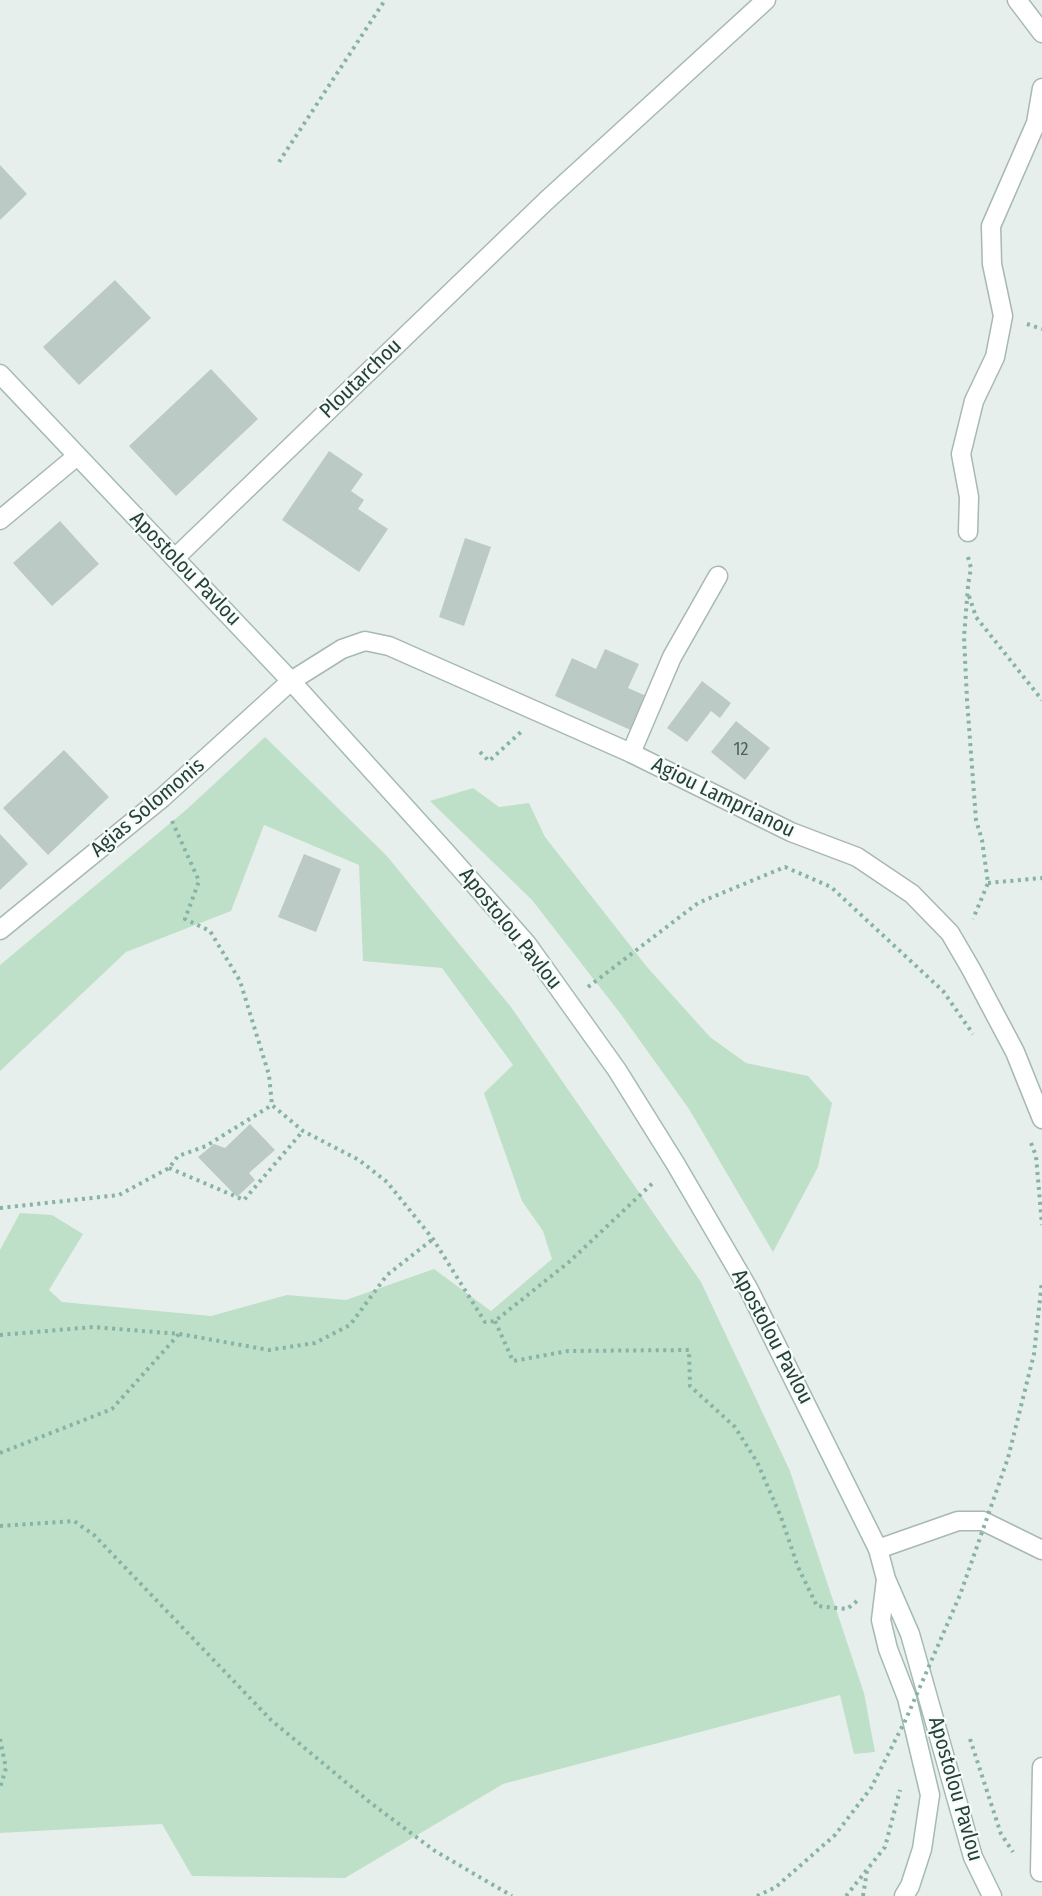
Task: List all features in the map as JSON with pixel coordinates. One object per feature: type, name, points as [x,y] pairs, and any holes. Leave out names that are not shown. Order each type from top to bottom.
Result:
[{"type":"street","name":"Ploutarchou","points":[[175,558],[547,200],[766,0]]},
{"type":"street","points":[[1017,0],[1042,33]]},
{"type":"street","points":[[968,532],[969,497],[961,454],[974,400],[995,357],[1003,316],[992,264],[991,226],[1036,123],[1042,88]]},
{"type":"street","name":"Apostolou Pavlou","points":[[0,374],[291,681],[527,944],[617,1070],[675,1163],[748,1288],[878,1549],[886,1579],[910,1634],[973,1857],[992,1896]]},
{"type":"street","points":[[0,520],[77,456]]},
{"type":"street","points":[[631,753],[672,657],[718,576]]},
{"type":"street","name":"Agiou Lamprianou","points":[[291,681],[342,649],[365,641],[389,646],[631,753],[791,832],[857,856],[912,894],[950,933],[1015,1052],[1042,1119]]},
{"type":"street","name":"Agias Solomonis","points":[[0,930],[162,798],[291,681]]},
{"type":"street","points":[[878,1549],[958,1521],[982,1521],[1042,1550]]},
{"type":"street","name":"Apostolou Pavlou","points":[[886,1579],[881,1620],[888,1649],[907,1698],[930,1795],[922,1849],[910,1886],[904,1896]]},
{"type":"street","points":[[1040,1872],[1042,1767]]},
{"type":"path","points":[[279,162],[385,0]]},
{"type":"path","points":[[968,532],[966,551],[971,568],[964,637],[967,700],[976,820],[982,840],[988,883],[972,921]]},
{"type":"path","points":[[968,585],[976,617],[1042,700]]},
{"type":"path","points":[[480,752],[489,761],[517,737]]},
{"type":"path","points":[[162,798],[199,882],[185,919],[210,931],[240,981],[268,1075],[272,1105],[303,1131],[359,1160],[387,1182],[433,1239],[485,1322],[495,1321],[569,1262],[675,1163]]},
{"type":"path","points":[[568,1002],[698,903],[785,867],[831,887],[943,991],[975,1037]]},
{"type":"path","points":[[988,883],[1042,878]]},
{"type":"path","points":[[0,1208],[119,1195],[170,1168],[178,1156],[206,1146],[272,1105]]},
{"type":"path","points":[[170,1168],[244,1200],[303,1131]]},
{"type":"path","points":[[1027,1135],[1036,1156],[1042,1225]]},
{"type":"path","points":[[0,1335],[93,1327],[180,1334],[270,1350],[315,1343],[351,1325],[387,1275],[433,1239]]},
{"type":"path","points":[[757,1896],[776,1887],[835,1835],[871,1788],[906,1719],[960,1595],[1008,1458],[1034,1354],[1042,1281]]},
{"type":"path","points":[[495,1321],[513,1361],[568,1351],[688,1350],[690,1386],[735,1428],[757,1462],[781,1517],[798,1568],[817,1606],[847,1609],[886,1579]]},
{"type":"path","points":[[0,1453],[112,1409],[180,1334]]},
{"type":"path","points":[[0,1526],[74,1521],[94,1535],[271,1720],[372,1804],[435,1851],[512,1896]]},
{"type":"path","points":[[968,1733],[1001,1834],[1017,1859]]},
{"type":"path","points":[[0,1739],[6,1768],[0,1788]]},
{"type":"path","points":[[846,1896],[885,1847],[902,1783]]},
{"type":"path","points":[[863,1896],[867,1870]]},
{"type":"green space","points":[[265,737],[386,855],[511,1007],[701,1282],[790,1471],[864,1693],[875,1752],[854,1754],[840,1695],[503,1784],[345,1878],[192,1876],[162,1824],[0,1833],[0,1250],[20,1213],[52,1215],[83,1234],[49,1290],[62,1302],[211,1316],[287,1295],[346,1300],[434,1269],[491,1311],[552,1259],[543,1231],[522,1201],[484,1093],[513,1065],[442,968],[363,961],[359,865],[264,825],[231,911],[126,952],[0,1071],[0,965],[186,810]]},
{"type":"green space","points":[[473,788],[499,807],[529,803],[545,837],[647,967],[710,1037],[746,1063],[808,1076],[832,1103],[818,1167],[773,1252],[689,1109],[620,1013],[532,900],[430,801]]},
{"type":"building","points":[[0,165],[27,194],[0,220]]},
{"type":"building","points":[[115,280],[151,318],[79,385],[43,347]]},
{"type":"building","points":[[211,369],[258,419],[176,496],[129,446]]},
{"type":"building","points":[[329,451],[363,474],[351,491],[364,500],[358,509],[388,529],[359,572],[282,520]]},
{"type":"building","points":[[60,521],[99,564],[52,606],[13,563]]},
{"type":"building","points":[[465,538],[491,547],[464,626],[439,617]]},
{"type":"building","points":[[605,649],[639,664],[628,688],[651,698],[635,732],[555,696],[572,658],[596,669]]},
{"type":"building","points":[[702,681],[731,703],[720,718],[711,711],[687,742],[667,728]]},
{"type":"building","points":[[736,721],[770,748],[745,780],[711,752]]},
{"type":"building","points":[[64,750],[109,797],[48,855],[3,808]]},
{"type":"building","points":[[0,834],[28,864],[0,890]]},
{"type":"building","points":[[304,854],[341,869],[316,932],[278,917]]},
{"type":"building","points":[[250,1124],[275,1150],[249,1173],[255,1180],[237,1197],[198,1157],[214,1144],[225,1148]]}]
